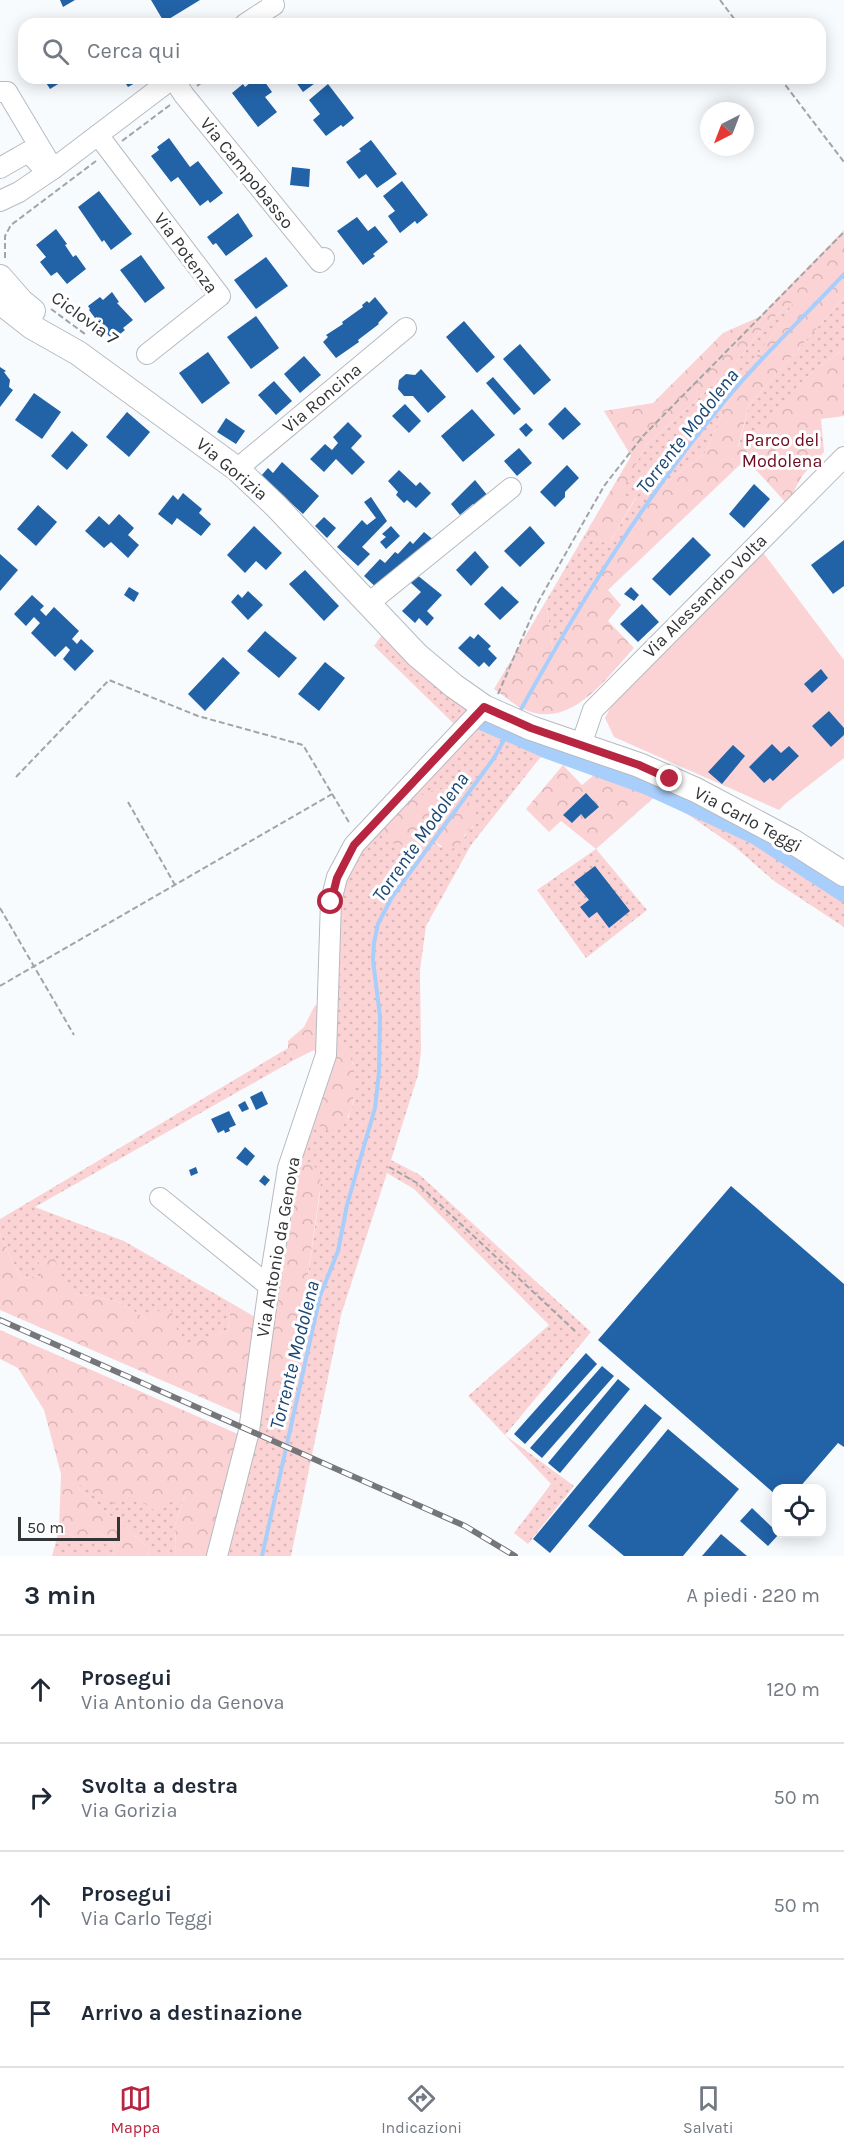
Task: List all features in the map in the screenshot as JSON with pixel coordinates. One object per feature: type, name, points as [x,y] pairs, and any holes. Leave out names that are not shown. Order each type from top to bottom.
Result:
[{"type":"main road","points":[[3,270],[21,301],[82,344]]},
{"type":"main road","points":[[0,302],[32,327],[82,344]]},
{"type":"main road","name":"Via Gorizia","points":[[82,344],[237,469],[276,506],[417,655],[454,686],[531,728],[581,745]]},
{"type":"main road","name":"Via Carlo Teggi","points":[[581,745],[639,765],[696,790],[782,835],[844,874]]},
{"type":"street","points":[[254,18],[274,5],[272,0]]},
{"type":"street","name":"Via Campobasso","points":[[0,201],[19,192],[50,171],[165,84]]},
{"type":"street","name":"Via Campobasso","points":[[177,84],[184,96],[320,262],[324,258]]},
{"type":"street","points":[[0,92],[7,92],[33,148],[50,171]]},
{"type":"street","name":"Via Potenza","points":[[98,135],[220,296],[147,354]]},
{"type":"street","points":[[0,168],[33,148]]},
{"type":"street","name":"Via Campobasso","points":[[5,219],[19,192]]},
{"type":"street","name":"Via Roncina","points":[[237,469],[406,328]]},
{"type":"street","name":"Via Alessandro Volta","points":[[581,745],[593,710],[844,457]]},
{"type":"street","points":[[369,603],[511,488]]},
{"type":"street","name":"Via Antonio da Genova","points":[[217,1556],[249,1431],[268,1286],[288,1168],[326,1056],[331,902],[337,878],[354,845],[491,707]]},
{"type":"street","points":[[160,1198],[268,1286]]},
{"type":"path","points":[[720,0],[734,18]]},
{"type":"path","points":[[785,84],[844,162]]},
{"type":"path","points":[[3,270],[5,219]]},
{"type":"path","points":[[491,707],[537,604],[604,486],[615,471],[643,436],[844,232]]},
{"type":"path","name":"Ciclovia 7","points":[[51,309],[82,344]]},
{"type":"path","points":[[16,777],[109,680],[198,716],[303,745],[353,829]]},
{"type":"path","points":[[0,986],[332,794]]},
{"type":"path","points":[[128,802],[175,885]]},
{"type":"path","points":[[0,908],[74,1035]]},
{"type":"path","points":[[388,1167],[417,1183],[576,1332]]},
{"type":"green space","name":"Parco del Modolena","points":[[844,230],[844,297],[749,405],[738,447],[812,372],[844,349],[844,416],[821,419],[824,452],[802,476],[787,504],[746,459],[608,590],[621,605],[608,621],[634,648],[599,687],[571,708],[555,713],[539,714],[514,704],[494,689],[546,601],[552,656],[593,585],[657,490],[706,452],[729,396],[797,298],[764,326],[733,367],[646,445],[620,495],[636,497],[609,544],[584,536],[631,456],[604,411],[653,403],[723,333],[759,317]]},
{"type":"green space","points":[[799,296],[729,396],[706,452],[657,490],[593,585],[553,652],[546,601],[584,536],[609,544],[636,498],[619,495],[646,445],[733,367],[764,326]]},
{"type":"green space","points":[[844,297],[844,349],[812,372],[738,449],[749,405]]},
{"type":"green space","points":[[762,551],[844,660],[844,758],[779,810],[614,737],[605,718],[611,706]]},
{"type":"green space","points":[[384,632],[551,744],[793,853],[844,887],[844,927],[774,881],[735,847],[658,794],[549,752],[539,759],[471,845],[426,926],[420,970],[421,1051],[418,1075],[391,1160],[420,1175],[591,1332],[505,1435],[574,1486],[528,1544],[514,1533],[551,1484],[468,1396],[549,1325],[414,1189],[387,1173],[341,1315],[291,1556],[217,1556],[256,1387],[301,1361],[298,1343],[320,1193],[298,1166],[312,1097],[348,1118],[354,1100],[353,1063],[335,1045],[318,1007],[322,904],[358,832],[454,724],[374,646]],"holes":[[[452,789],[473,807],[473,827],[467,830],[465,837],[440,847],[433,841],[402,845],[435,790]]]},
{"type":"green space","points":[[563,765],[582,785],[600,770],[658,794],[596,849],[561,821],[549,832],[526,809]]},
{"type":"green space","points":[[452,789],[469,803],[477,817],[477,822],[467,831],[456,847],[449,850],[433,841],[402,845],[384,840],[378,829],[406,801],[435,790]]},
{"type":"green space","points":[[596,849],[647,910],[586,958],[537,890]]},
{"type":"green space","points":[[315,1005],[322,1009],[335,1045],[343,1048],[349,1055],[355,1075],[354,1098],[348,1116],[330,1131],[316,1120],[315,1103],[321,1075],[314,1050],[294,1060],[288,1048],[288,1041],[304,1027]]},
{"type":"green space","points":[[288,1048],[294,1060],[35,1207],[124,1241],[231,1303],[228,1330],[182,1347],[147,1319],[117,1301],[67,1292],[42,1276],[21,1278],[0,1235],[0,1219]]},
{"type":"green space","points":[[310,1162],[320,1172],[321,1183],[298,1343],[299,1365],[291,1384],[279,1393],[256,1387],[251,1419],[0,1310],[0,1235],[21,1278],[41,1276],[38,1258],[54,1257],[67,1292],[117,1301],[147,1319],[169,1304],[182,1346],[228,1330],[231,1303],[264,1322],[298,1166]]},
{"type":"green space","points":[[0,1330],[247,1438],[217,1556],[176,1556],[175,1524],[185,1496],[154,1510],[133,1496],[114,1504],[65,1477],[150,1549],[147,1556],[113,1556],[115,1546],[99,1532],[82,1541],[59,1530],[61,1474],[44,1410],[18,1368],[0,1359]]},
{"type":"green space","points":[[61,1474],[114,1503],[133,1496],[185,1496],[175,1524],[176,1556],[147,1556],[150,1549]]},
{"type":"green space","points":[[59,1530],[82,1541],[99,1532],[115,1546],[113,1556],[52,1556]]},
{"type":"building","points":[[60,0],[75,0],[63,7]]},
{"type":"building","points":[[151,0],[200,0],[171,18],[162,18]]},
{"type":"building","points":[[47,84],[58,84],[50,89]]},
{"type":"building","points":[[243,84],[245,87],[249,84],[266,84],[272,92],[265,97],[277,112],[258,127],[232,93]]},
{"type":"building","points":[[297,84],[314,84],[303,92]]},
{"type":"building","points":[[328,84],[354,118],[326,136],[313,120],[320,114],[309,100]]},
{"type":"building","points":[[169,138],[190,167],[198,161],[223,193],[210,203],[208,200],[200,206],[178,177],[171,182],[151,156],[159,150],[157,147]]},
{"type":"building","points":[[371,140],[397,174],[377,188],[366,174],[359,179],[346,162]]},
{"type":"building","points":[[292,167],[310,169],[309,187],[290,185]]},
{"type":"building","points":[[402,181],[428,215],[417,224],[415,221],[400,233],[388,216],[395,211],[383,196]]},
{"type":"building","points":[[99,191],[132,234],[111,250],[104,240],[102,242],[78,207]]},
{"type":"building","points":[[238,213],[253,236],[226,256],[216,243],[213,245],[207,237]]},
{"type":"building","points":[[357,217],[368,231],[375,226],[388,242],[363,265],[337,231]]},
{"type":"building","points":[[56,229],[73,257],[76,255],[86,269],[67,284],[57,272],[51,276],[40,262],[46,257],[36,245]]},
{"type":"building","points":[[141,255],[165,288],[145,303],[120,270]]},
{"type":"building","points":[[266,257],[288,286],[256,309],[234,280]]},
{"type":"building","points":[[112,292],[119,302],[117,303],[133,320],[114,339],[102,328],[104,326],[97,317],[95,318],[88,306],[100,297],[103,300]]},
{"type":"building","points":[[375,297],[388,313],[379,324],[358,340],[359,342],[336,358],[323,342],[328,337],[326,335]]},
{"type":"building","points":[[256,316],[279,348],[251,369],[227,337]]},
{"type":"building","points":[[464,321],[495,357],[477,373],[446,337]]},
{"type":"building","points":[[520,344],[551,380],[534,395],[503,359]]},
{"type":"building","points":[[208,352],[230,383],[202,404],[179,373]]},
{"type":"building","points":[[304,356],[321,375],[300,393],[284,374]]},
{"type":"building","points":[[0,367],[6,371],[4,372],[10,380],[9,387],[13,390],[0,407]]},
{"type":"building","points":[[421,369],[446,397],[428,413],[413,396],[404,396],[398,389],[399,380],[406,374],[415,375]]},
{"type":"building","points":[[493,377],[521,409],[514,415],[486,383]]},
{"type":"building","points":[[274,381],[292,401],[276,415],[258,395]]},
{"type":"building","points":[[34,393],[61,412],[42,439],[15,420]]},
{"type":"building","points":[[405,404],[421,421],[409,433],[392,416]]},
{"type":"building","points":[[565,407],[581,424],[563,440],[548,424]]},
{"type":"building","points":[[472,409],[495,435],[463,462],[441,436]]},
{"type":"building","points":[[127,412],[150,432],[129,457],[106,437]]},
{"type":"building","points":[[226,418],[245,431],[236,444],[217,432]]},
{"type":"building","points":[[348,422],[362,436],[351,448],[365,462],[352,475],[336,459],[324,472],[310,459],[325,444],[332,450],[338,443],[333,437]]},
{"type":"building","points":[[526,423],[533,430],[526,437],[519,429]]},
{"type":"building","points":[[72,431],[88,445],[67,470],[51,456]]},
{"type":"building","points":[[519,448],[532,463],[517,476],[504,461]]},
{"type":"building","points":[[282,462],[319,496],[303,514],[261,476],[268,468],[273,473]]},
{"type":"building","points":[[567,465],[579,478],[565,492],[565,497],[555,507],[540,492]]},
{"type":"building","points":[[399,470],[416,486],[420,482],[431,493],[416,508],[407,500],[404,503],[388,481]]},
{"type":"building","points":[[475,480],[488,496],[475,507],[473,504],[460,515],[451,504]]},
{"type":"building","points":[[754,484],[770,499],[744,528],[729,514]]},
{"type":"building","points":[[183,493],[202,509],[199,513],[211,524],[201,536],[177,518],[172,525],[158,514],[173,495],[178,500]]},
{"type":"building","points":[[371,497],[387,521],[362,547],[370,554],[358,566],[337,547],[362,520],[367,525],[376,518],[364,502]]},
{"type":"building","points":[[38,505],[57,522],[36,546],[17,529]]},
{"type":"building","points":[[119,514],[134,528],[128,535],[139,545],[128,558],[111,542],[104,548],[85,531],[99,516],[109,525]]},
{"type":"building","points":[[324,517],[336,528],[327,538],[315,526]]},
{"type":"building","points":[[254,526],[282,553],[266,570],[256,561],[245,573],[227,555]]},
{"type":"building","points":[[391,526],[400,536],[386,549],[380,542],[386,537],[382,534]]},
{"type":"building","points":[[530,526],[545,543],[520,567],[504,551]]},
{"type":"building","points":[[424,532],[436,542],[380,591],[364,576],[380,559],[385,563],[395,552],[398,554],[410,541],[413,544]]},
{"type":"building","points":[[693,537],[711,555],[670,596],[652,579]]},
{"type":"building","points":[[844,540],[844,586],[833,594],[811,565]]},
{"type":"building","points":[[475,551],[489,567],[471,586],[456,570]]},
{"type":"building","points":[[0,554],[18,570],[0,591]]},
{"type":"building","points":[[305,570],[339,606],[324,621],[289,584]]},
{"type":"building","points":[[417,575],[442,595],[427,611],[434,618],[427,626],[419,618],[415,623],[402,611],[421,592],[410,582]]},
{"type":"building","points":[[502,586],[519,602],[500,620],[484,604]]},
{"type":"building","points":[[129,587],[139,593],[134,602],[124,595]]},
{"type":"building","points":[[631,587],[639,595],[634,601],[624,594]]},
{"type":"building","points":[[248,591],[263,605],[248,620],[231,602],[238,594],[242,598]]},
{"type":"building","points":[[32,595],[44,606],[40,610],[46,616],[54,607],[79,631],[72,639],[77,644],[81,639],[94,651],[75,671],[63,659],[70,650],[66,646],[55,657],[31,633],[40,623],[34,617],[26,626],[14,614]]},
{"type":"building","points":[[642,604],[659,622],[638,642],[620,624]]},
{"type":"building","points":[[265,631],[297,658],[279,678],[247,651]]},
{"type":"building","points":[[478,634],[491,646],[488,649],[497,658],[489,667],[484,662],[479,667],[458,648],[470,636],[474,639]]},
{"type":"building","points":[[223,657],[240,673],[205,711],[188,694]]},
{"type":"building","points":[[325,662],[345,678],[319,711],[298,694]]},
{"type":"building","points":[[821,669],[828,678],[812,693],[804,684]]},
{"type":"building","points":[[829,711],[844,728],[844,735],[831,747],[812,726]]},
{"type":"building","points":[[772,744],[781,753],[789,746],[799,756],[773,781],[770,778],[764,783],[749,767]]},
{"type":"building","points":[[733,745],[745,756],[722,784],[708,772]]},
{"type":"building","points":[[586,793],[599,807],[585,819],[581,814],[572,823],[563,815]]},
{"type":"building","points":[[595,866],[630,911],[609,928],[597,912],[589,918],[580,907],[589,900],[574,882]]},
{"type":"building","points":[[262,1091],[268,1104],[256,1110],[250,1097]]},
{"type":"building","points":[[245,1101],[249,1109],[242,1112],[238,1105]]},
{"type":"building","points":[[229,1111],[236,1125],[229,1128],[230,1131],[225,1133],[224,1130],[218,1133],[211,1119]]},
{"type":"building","points":[[245,1147],[255,1156],[247,1166],[236,1158]]},
{"type":"building","points":[[196,1167],[198,1173],[191,1176],[189,1170]]},
{"type":"building","points":[[264,1175],[270,1180],[265,1186],[259,1181]]},
{"type":"building","points":[[731,1186],[844,1284],[844,1447],[838,1443],[802,1484],[772,1484],[772,1492],[598,1340]]},
{"type":"building","points":[[586,1353],[597,1364],[525,1444],[514,1434]]},
{"type":"building","points":[[602,1366],[614,1376],[542,1458],[530,1448]]},
{"type":"building","points":[[618,1379],[630,1389],[560,1473],[548,1463]]},
{"type":"building","points":[[645,1404],[662,1418],[550,1553],[533,1539]]},
{"type":"building","points":[[668,1429],[739,1489],[683,1556],[624,1556],[588,1526]]},
{"type":"building","points":[[752,1508],[772,1527],[772,1538],[775,1538],[768,1546],[740,1521]]},
{"type":"building","points":[[721,1534],[747,1556],[702,1556]]},
{"type":"waterway","name":"Torrente Modolena","points":[[519,713],[566,630],[616,550],[642,510],[698,434],[742,381],[844,274]]},
{"type":"waterway","points":[[480,722],[549,752],[646,787],[755,837],[844,895]]},
{"type":"waterway","name":"Torrente Modolena","points":[[262,1556],[320,1296],[338,1251],[347,1205],[375,1108],[379,1072],[380,1016],[373,960],[378,924],[392,897],[494,758],[511,727]]},
{"type":"railway","points":[[0,1320],[465,1526],[515,1556]]},
{"type":"route","points":[[331,902],[333,889],[343,863],[354,845],[484,707],[531,728],[639,765],[670,779]]}]
